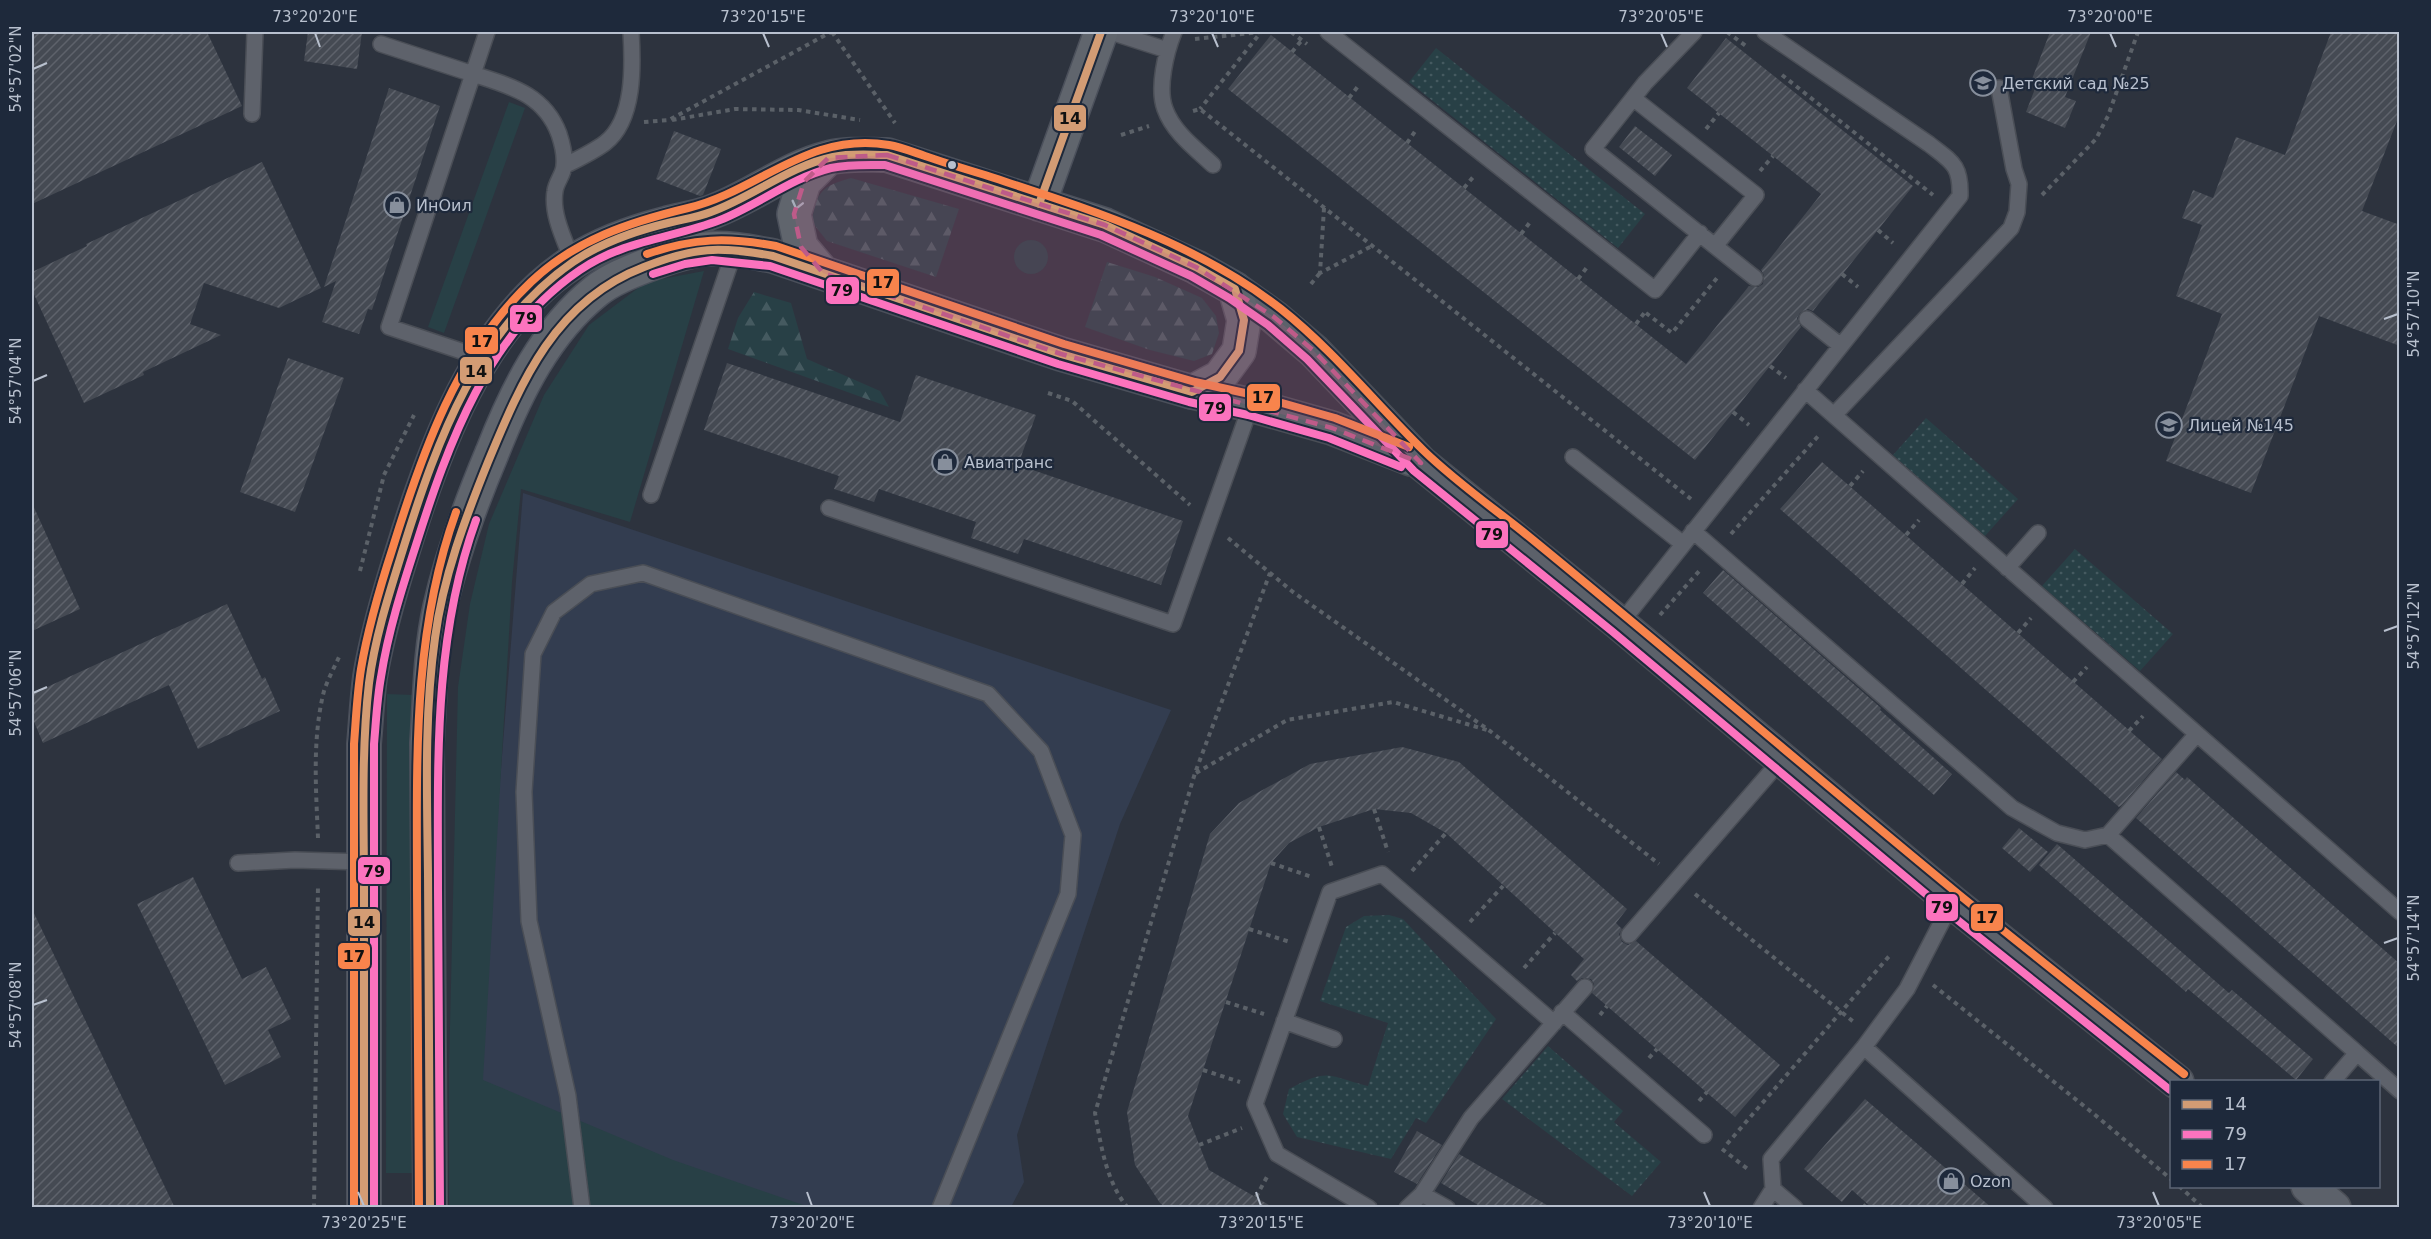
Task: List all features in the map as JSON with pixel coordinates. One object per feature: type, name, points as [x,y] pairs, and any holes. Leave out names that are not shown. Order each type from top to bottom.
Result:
[{"type":"main road","points":[[1039,204],[1101,32]]},
{"type":"main road","points":[[364,1208],[365,733],[370,677],[386,606],[416,505],[453,416],[482,358],[510,319],[541,286],[573,262],[614,241],[664,224],[709,214],[798,169],[828,158],[855,154],[887,155],[1105,225],[1196,267],[1235,289],[1274,317],[1314,351],[1421,463],[1620,624],[1952,902],[2174,1080]]},
{"type":"main road","points":[[823,273],[801,247],[795,214],[804,182],[828,158]]},
{"type":"main road","points":[[430,1208],[427,743],[431,678],[440,609],[462,526],[505,420],[532,365],[564,320],[598,289],[637,269],[674,255],[694,251],[735,249],[773,256],[1061,354],[1192,392],[1251,405],[1332,428],[1421,463]]},
{"type":"main road","points":[[1192,392],[1220,377],[1239,351],[1244,320],[1235,289]]},
{"type":"main road","points":[[2310,1188],[2334,1208]]},
{"type":"lane","points":[[252,114],[255,32]]},
{"type":"lane","points":[[482,358],[388,327],[487,32]]},
{"type":"lane","points":[[564,166],[607,142],[622,123],[631,89],[631,32]]},
{"type":"lane","points":[[1111,32],[1170,41],[1163,90],[1164,109],[1180,134],[1213,165]]},
{"type":"lane","points":[[1328,32],[1655,290],[1700,233]]},
{"type":"lane","points":[[1694,32],[1633,98],[1593,149],[1755,278]]},
{"type":"lane","points":[[1620,624],[1960,196],[1961,177],[1950,161],[1929,144],[1765,32]]},
{"type":"lane","points":[[381,44],[506,85],[538,101],[553,119],[562,142],[564,166],[555,192],[557,222],[573,262]]},
{"type":"lane","points":[[1834,416],[2011,228],[2017,212],[2019,184],[2014,169],[1999,88]]},
{"type":"lane","points":[[1633,98],[1756,195],[1715,246]]},
{"type":"lane","points":[[651,495],[735,249]]},
{"type":"lane","points":[[1807,319],[1841,346]]},
{"type":"lane","points":[[1805,390],[2400,912]]},
{"type":"lane","points":[[829,508],[1173,624],[1251,405]]},
{"type":"lane","points":[[1573,457],[1683,544]]},
{"type":"lane","points":[[1693,531],[2012,808],[2057,833],[2085,840],[2108,835],[2197,734]]},
{"type":"lane","points":[[2007,568],[2038,533]]},
{"type":"lane","points":[[582,1208],[568,1096],[529,921],[524,792],[533,654],[554,612],[591,584],[644,573],[988,694],[1041,751],[1073,835],[1068,894],[940,1208]]},
{"type":"lane","points":[[1629,935],[1782,759]]},
{"type":"lane","points":[[2108,835],[2400,1091]]},
{"type":"lane","points":[[238,863],[295,860],[364,862]]},
{"type":"lane","points":[[1370,1208],[1277,1154],[1255,1104],[1277,1019],[1330,892],[1383,874],[1704,1135]]},
{"type":"lane","points":[[1761,1208],[1773,1189],[1771,1159],[1868,1042],[1907,989],[1952,902]]},
{"type":"lane","points":[[1407,1208],[1422,1194],[1471,1118],[1585,987]]},
{"type":"lane","points":[[1277,1019],[1334,1039]]},
{"type":"lane","points":[[1868,1042],[2045,1208]]},
{"type":"lane","points":[[2334,1080],[2357,1053]]},
{"type":"lane","points":[[1773,1189],[1795,1208]]},
{"type":"lane","points":[[1422,1194],[1447,1208]]},
{"type":"path","points":[[669,120],[831,32],[897,126],[886,124]]},
{"type":"path","points":[[1170,41],[1262,32]]},
{"type":"path","points":[[1122,135],[1200,109],[1262,32]]},
{"type":"path","points":[[1727,32],[1746,46]]},
{"type":"path","points":[[2011,228],[2096,138],[2108,116],[2138,32]]},
{"type":"path","points":[[1292,52],[1302,40]]},
{"type":"path","points":[[1774,69],[1933,195]]},
{"type":"path","points":[[1350,98],[1359,85]]},
{"type":"path","points":[[622,123],[669,120],[735,109],[798,110],[864,121]]},
{"type":"path","points":[[1200,109],[1709,512]]},
{"type":"path","points":[[1705,130],[1719,113]]},
{"type":"path","points":[[1407,143],[1416,130]]},
{"type":"path","points":[[1759,173],[1773,156]]},
{"type":"path","points":[[1464,188],[1474,176]]},
{"type":"path","points":[[1320,273],[1324,208]]},
{"type":"path","points":[[1521,234],[1531,221]]},
{"type":"path","points":[[1878,230],[1894,244]]},
{"type":"path","points":[[1311,284],[1320,273],[1372,246]]},
{"type":"path","points":[[1578,279],[1588,266]]},
{"type":"path","points":[[1842,274],[1859,288]]},
{"type":"path","points":[[1635,324],[1645,312]]},
{"type":"path","points":[[1770,366],[1787,379]]},
{"type":"path","points":[[1048,393],[1072,401],[1208,521],[1293,592],[1490,731],[1678,879],[1842,1011],[1868,1042]]},
{"type":"path","points":[[1733,412],[1750,426]]},
{"type":"path","points":[[1658,618],[1821,432]]},
{"type":"path","points":[[1850,486],[1864,470]]},
{"type":"path","points":[[1906,535],[1920,519]]},
{"type":"path","points":[[1962,584],[1976,567]]},
{"type":"path","points":[[1128,1208],[1105,1164],[1095,1113],[1195,773],[1270,573]]},
{"type":"path","points":[[2018,633],[2032,617]]},
{"type":"path","points":[[2073,682],[2088,666]]},
{"type":"path","points":[[1195,773],[1287,720],[1393,702],[1490,731]]},
{"type":"path","points":[[2129,731],[2144,715]]},
{"type":"path","points":[[1374,809],[1388,852]]},
{"type":"path","points":[[1318,827],[1333,870]]},
{"type":"path","points":[[1411,872],[1446,833]]},
{"type":"path","points":[[1271,863],[1319,879]]},
{"type":"path","points":[[1470,922],[1503,885]]},
{"type":"path","points":[[1249,929],[1296,944]]},
{"type":"path","points":[[1523,968],[1555,933]]},
{"type":"path","points":[[1722,1149],[1891,954]]},
{"type":"path","points":[[1929,981],[2170,1178]]},
{"type":"path","points":[[1226,1002],[1277,1019]]},
{"type":"path","points":[[1203,1070],[1247,1084]]},
{"type":"path","points":[[1199,1145],[1248,1126]]},
{"type":"path","points":[[1704,1135],[1773,1189]]},
{"type":"path","points":[[1256,1197],[1262,1185]]},
{"type":"path","points":[[2181,1188],[2203,1208]]},
{"type":"path","points":[[1863,1208],[1867,1203]]},
{"type":"highlighted area","points":[[887,155],[1105,225],[1196,267],[1274,317],[1314,351],[1421,463],[1332,428],[1061,354],[823,273],[801,247],[794,214],[804,182],[828,158]]},
{"type":"shaded area","points":[[523,493],[1171,710],[1120,824],[1017,1135],[1024,1182],[1011,1207],[495,1208],[477,1070]]},
{"type":"green space","points":[[1436,48],[1645,214],[1618,248],[1409,82]]},
{"type":"green space","points":[[509,102],[525,108],[444,333],[428,327]]},
{"type":"green space","points":[[851,178],[959,209],[936,277],[827,241],[812,222],[818,197],[833,184]]},
{"type":"green space","points":[[1031,240],[1043,245],[1048,257],[1043,269],[1031,274],[1019,269],[1014,257],[1019,245]]},
{"type":"green space","points":[[1107,262],[1155,277],[1202,298],[1216,316],[1219,333],[1212,354],[1194,361],[1150,350],[1085,327]]},
{"type":"green space","points":[[704,271],[630,522],[521,489],[512,582],[483,1080],[673,1160],[809,1207],[449,1208],[449,1069],[458,687],[470,604],[489,524],[544,395],[589,325],[646,282]]},
{"type":"green space","points":[[754,292],[791,303],[807,359],[880,391],[889,407],[728,349],[738,318]]},
{"type":"green space","points":[[1926,418],[2018,499],[1985,536],[1893,455]]},
{"type":"green space","points":[[2075,549],[2173,634],[2140,671],[2042,586]]},
{"type":"green space","points":[[387,694],[413,695],[412,1173],[386,1173]]},
{"type":"green space","points":[[1389,915],[1403,919],[1496,1019],[1426,1123],[1416,1118],[1391,1159],[1297,1137],[1283,1114],[1289,1089],[1313,1078],[1336,1077],[1368,1086],[1388,1023],[1320,1001],[1346,927],[1364,916]]},
{"type":"green space","points":[[1548,1046],[1623,1111],[1614,1122],[1661,1162],[1632,1196],[1502,1099]]},
{"type":"building","points":[[32,32],[207,32],[242,106],[32,204]]},
{"type":"building","points":[[308,32],[362,32],[357,69],[304,61]]},
{"type":"building","points":[[2050,32],[2091,32],[2065,97],[2076,101],[2065,128],[2026,112],[2038,81],[2032,79]]},
{"type":"building","points":[[2331,32],[2400,32],[2400,113],[2362,211],[2400,225],[2400,346],[2319,316],[2251,493],[2166,461],[2222,314],[2176,296],[2202,225],[2182,218],[2193,190],[2213,198],[2236,137],[2285,155]]},
{"type":"building","points":[[1271,35],[1686,364],[1749,286],[1758,287],[1763,284],[1764,275],[1761,270],[1821,194],[1687,88],[1726,38],[1913,186],[1813,311],[1808,309],[1800,313],[1797,318],[1801,327],[1695,460],[1228,89]]},
{"type":"building","points":[[389,88],[440,106],[372,310],[368,309],[359,334],[322,322],[336,281],[324,287]]},
{"type":"building","points":[[1635,126],[1672,155],[1655,176],[1619,147]]},
{"type":"building","points":[[674,131],[721,149],[703,195],[700,196],[656,179]]},
{"type":"building","points":[[262,162],[321,288],[279,308],[204,283],[190,324],[221,335],[84,403],[32,290],[32,272],[87,246],[86,244]]},
{"type":"building","points":[[288,358],[344,378],[295,512],[240,492]]},
{"type":"building","points":[[727,363],[900,422],[916,375],[1036,415],[1018,465],[1183,521],[1161,585],[1024,539],[1018,554],[971,538],[976,522],[879,489],[874,502],[834,489],[839,476],[704,430]]},
{"type":"building","points":[[1822,462],[2162,759],[2122,805],[2119,807],[1780,509]]},
{"type":"building","points":[[32,503],[80,609],[32,631]]},
{"type":"building","points":[[1723,570],[1881,708],[1880,710],[1952,774],[1934,795],[1703,593]]},
{"type":"building","points":[[227,604],[262,679],[265,677],[280,711],[198,749],[169,685],[43,743],[32,717],[32,694]]},
{"type":"building","points":[[1402,747],[1459,762],[1627,909],[1616,923],[1622,929],[1619,934],[1622,942],[1628,945],[1636,941],[1780,1065],[1735,1117],[1592,993],[1594,984],[1591,979],[1582,978],[1577,981],[1571,975],[1584,959],[1446,833],[1411,813],[1374,809],[1319,827],[1289,843],[1271,863],[1188,1116],[1209,1170],[1274,1208],[1166,1208],[1160,1203],[1135,1165],[1127,1112],[1210,834],[1239,803],[1310,764]]},
{"type":"building","points":[[2176,772],[2185,780],[2187,777],[2400,964],[2400,1049],[2136,818]]},
{"type":"building","points":[[2019,828],[2048,852],[2030,872],[2002,848]]},
{"type":"building","points":[[2057,844],[2229,993],[2232,990],[2313,1059],[2296,1080],[2188,989],[2186,992],[2039,865]]},
{"type":"building","points":[[193,877],[242,979],[266,967],[291,1019],[268,1030],[281,1057],[225,1085],[137,904]]},
{"type":"building","points":[[32,909],[175,1208],[32,1208]]},
{"type":"building","points":[[1865,1099],[1992,1208],[1872,1208],[1852,1190],[1842,1202],[1804,1169]]},
{"type":"building","points":[[1417,1131],[1442,1145],[1417,1184],[1394,1172]]},
{"type":"building","points":[[1459,1154],[1552,1208],[1483,1208],[1441,1183]]},
{"type":"transit line","name":"14","points":[[1039,204],[1101,32]]},
{"type":"transit line","name":"17","points":[[354,1208],[354,744],[358,688],[375,607],[404,511],[445,406],[462,372],[482,340],[505,310],[531,282],[566,255],[624,226],[714,200],[809,154],[860,143],[902,148],[1101,214],[1176,246],[1248,285],[1281,309],[1319,342],[1406,433],[1447,472],[1577,576],[1957,893],[2184,1074]]},
{"type":"transit line","name":"14","points":[[364,1208],[364,787],[369,683],[384,614],[431,466],[465,389],[486,353],[511,319],[540,289],[573,262],[608,243],[646,229],[711,212],[817,161],[860,155],[887,155],[1105,225],[1196,267],[1235,289],[1244,320],[1239,351],[1220,377],[1192,392],[1061,354],[773,256],[738,251],[693,252],[644,267],[613,282],[587,300],[564,322],[545,346],[529,373],[488,462],[449,571],[435,638],[429,697],[427,756],[430,1208]]},
{"type":"transit line","name":"79","points":[[374,1208],[374,744],[378,702],[387,643],[401,594],[428,507],[458,430],[475,393],[496,358],[520,325],[548,295],[580,270],[614,252],[720,220],[816,172],[851,165],[885,165],[1101,235],[1191,276],[1229,298],[1268,325],[1307,359],[1414,471],[1613,632],[1945,910],[2170,1090]]},
{"type":"transit line","name":"17","points":[[647,254],[695,242],[726,240],[776,246],[1064,344],[1195,382],[1254,395],[1335,418],[1409,447]]},
{"type":"transit line","name":"79","points":[[653,274],[685,264],[712,260],[770,266],[1058,364],[1189,402],[1248,415],[1329,438],[1401,467]]},
{"type":"transit line","name":"17","points":[[419,1208],[417,794],[420,699],[431,605],[456,512]]},
{"type":"transit line","name":"79","points":[[440,1208],[438,795],[441,702],[452,610],[462,565],[476,520]]},
{"type":"place","name":"Детский сад №25","points":[[1983,83]]},
{"type":"place","name":"ИнОил","points":[[397,205]]},
{"type":"place","name":"Лицей №145","points":[[2169,425]]},
{"type":"place","name":"Авиатранс","points":[[945,462]]},
{"type":"place","name":"Ozon","points":[[1951,1181]]}]
